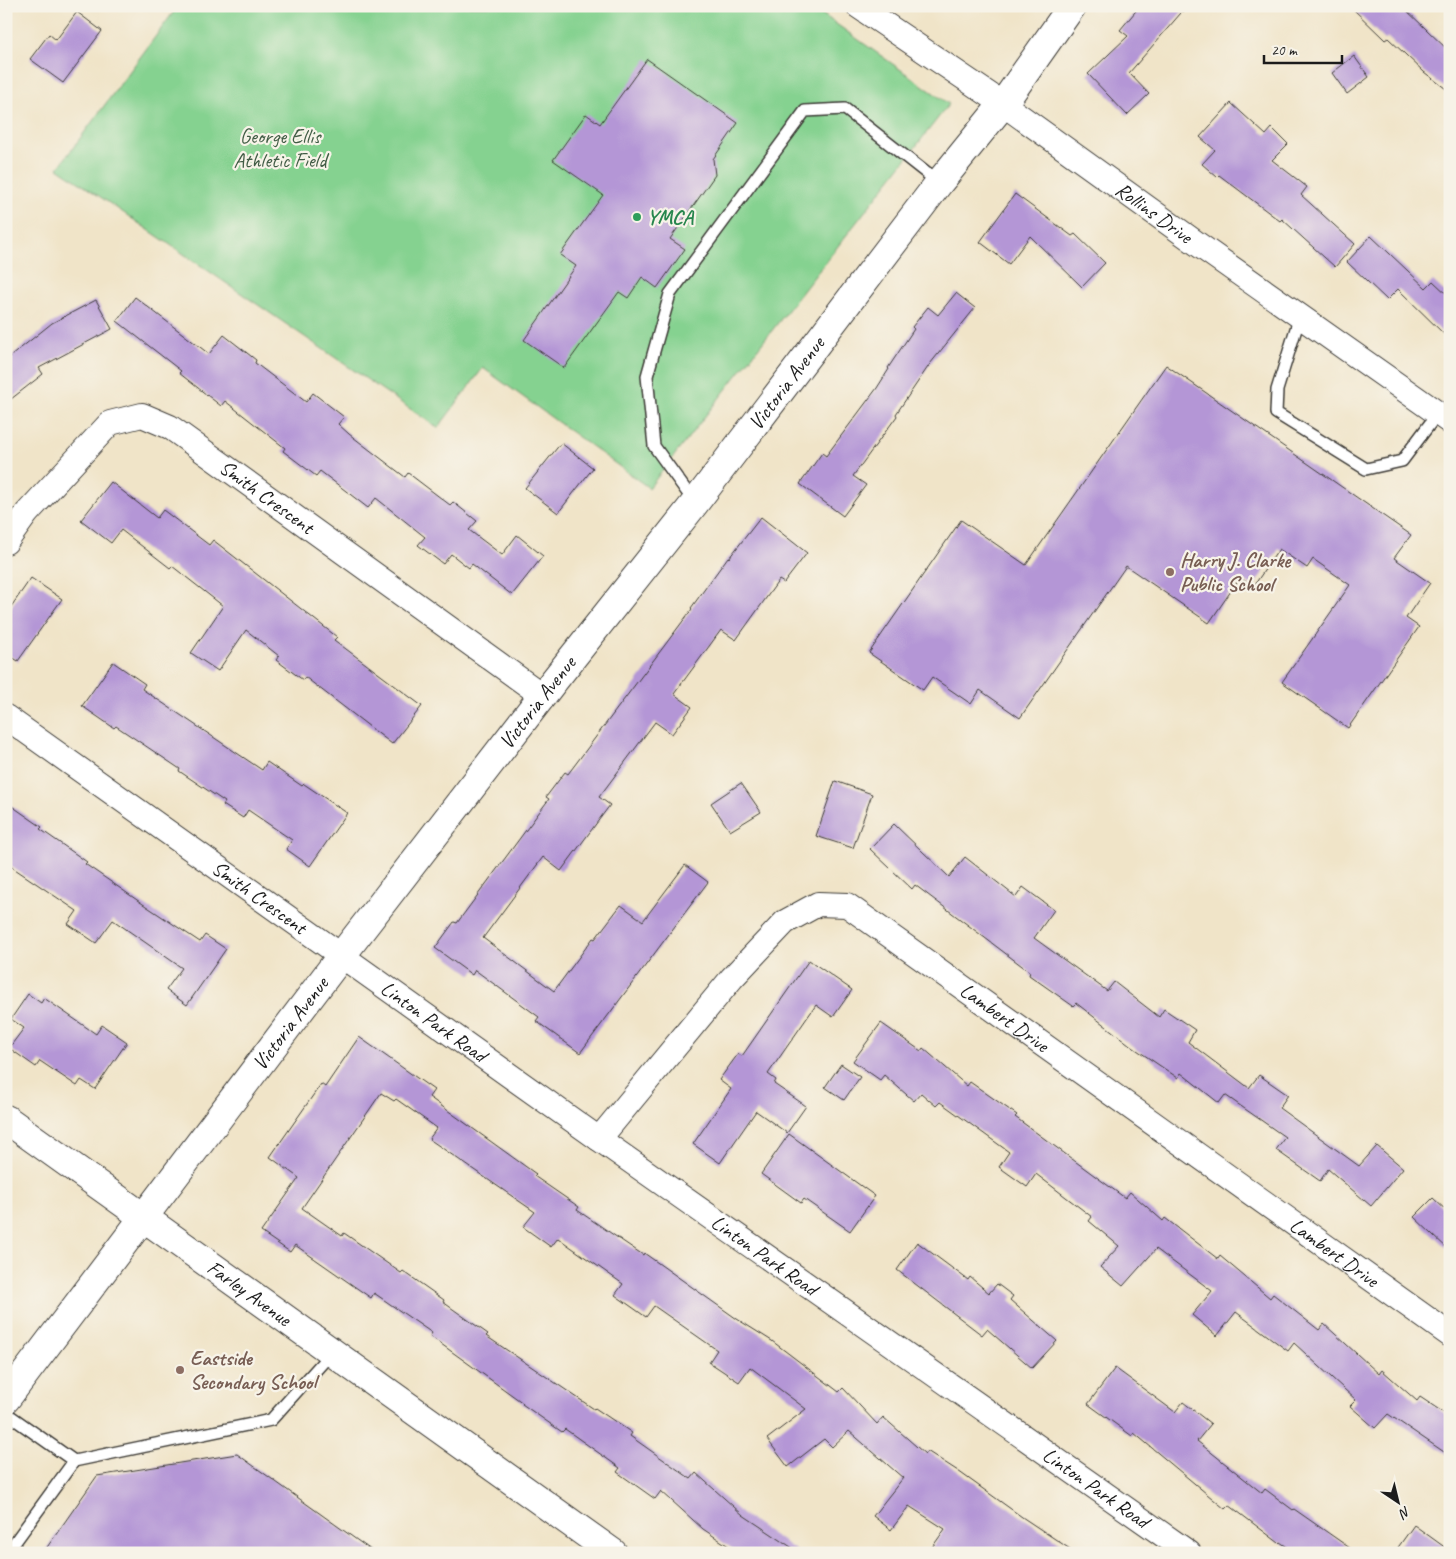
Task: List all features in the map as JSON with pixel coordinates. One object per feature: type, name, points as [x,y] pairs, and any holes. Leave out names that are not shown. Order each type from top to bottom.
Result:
[{"type":"street","name":"Rollins Drive","points":[[858,6],[1003,104],[1444,418]]},
{"type":"street","name":"Victoria Avenue","points":[[6,1399],[342,956],[695,503],[939,183],[1003,104],[1072,6]]},
{"type":"street","name":"Smith Crescent","points":[[6,542],[27,512],[110,423],[142,415],[170,427],[543,696]]},
{"type":"street","name":"Smith Crescent","points":[[6,717],[342,956]]},
{"type":"street","name":"Lambert Drive","points":[[599,1139],[732,978],[785,922],[818,904],[847,905],[1450,1335]]},
{"type":"street","name":"Linton Park Road","points":[[342,956],[599,1139],[1189,1553]]},
{"type":"street","name":"Farley Avenue","points":[[6,1120],[613,1553]]},
{"type":"lane","points":[[695,503],[654,446],[647,376],[670,294],[805,111],[845,109],[939,183]]},
{"type":"lane","points":[[1300,316],[1277,390],[1276,413],[1366,469],[1402,461],[1444,418]]},
{"type":"lane","points":[[7,1553],[74,1461],[271,1420],[332,1352]]},
{"type":"lane","points":[[6,1413],[74,1461]]},
{"type":"green space","name":"George Ellis Athletic Field","points":[[178,6],[811,6],[949,104],[649,488],[483,368],[438,428],[58,168]]},
{"type":"building","points":[[1140,6],[1187,6],[1129,73],[1149,94],[1127,115],[1088,74],[1128,36],[1120,30]]},
{"type":"building","points":[[1350,6],[1402,6],[1450,52],[1450,92],[1424,72],[1388,38],[1385,40]]},
{"type":"building","points":[[77,12],[102,31],[63,83],[30,59],[49,34],[56,40]]},
{"type":"building","points":[[1354,56],[1369,77],[1347,94],[1332,73]]},
{"type":"building","name":"YMCA","points":[[647,59],[738,123],[713,159],[715,175],[670,239],[685,249],[657,288],[642,277],[628,298],[619,292],[564,368],[524,340],[576,266],[560,255],[603,195],[553,160],[586,114],[600,124]]},
{"type":"building","points":[[1231,103],[1266,135],[1272,128],[1288,144],[1272,160],[1307,187],[1301,195],[1355,244],[1335,267],[1282,219],[1280,221],[1219,175],[1217,177],[1202,164],[1215,150],[1200,137]]},
{"type":"building","points":[[1015,194],[1072,236],[1075,234],[1105,263],[1082,287],[1030,236],[1009,264],[980,242]]},
{"type":"building","points":[[1371,236],[1426,288],[1433,281],[1450,297],[1450,340],[1398,289],[1387,300],[1347,262]]},
{"type":"building","points":[[956,293],[975,308],[930,364],[896,414],[897,416],[853,476],[866,485],[843,516],[800,484],[822,453],[826,456],[877,388],[914,329],[912,327],[928,307],[938,315]]},
{"type":"building","points":[[135,297],[209,354],[224,335],[256,360],[255,363],[306,402],[313,393],[344,417],[338,424],[349,434],[405,477],[408,473],[450,505],[453,502],[477,521],[469,530],[502,555],[517,535],[543,556],[512,595],[472,564],[469,568],[451,554],[443,564],[418,545],[425,537],[376,498],[368,508],[320,471],[316,476],[283,451],[285,448],[225,401],[221,406],[179,373],[181,371],[117,321]]},
{"type":"building","points":[[96,300],[112,329],[39,368],[43,374],[6,403],[6,360],[52,323]]},
{"type":"building","points":[[1166,365],[1411,535],[1394,558],[1430,583],[1406,618],[1419,627],[1348,728],[1282,682],[1350,585],[1313,559],[1307,568],[1279,549],[1253,587],[1240,578],[1209,623],[1126,566],[1020,718],[980,690],[971,704],[932,677],[923,690],[869,653],[961,520],[1026,565]]},
{"type":"building","points":[[561,443],[593,468],[558,513],[525,488]]},
{"type":"building","points":[[111,482],[157,518],[163,510],[209,545],[213,540],[337,637],[334,640],[422,706],[392,744],[305,677],[303,680],[276,660],[279,656],[246,630],[218,671],[191,653],[223,606],[172,566],[170,568],[121,530],[111,543],[81,520]]},
{"type":"building","points":[[761,517],[807,553],[784,583],[779,580],[736,640],[721,630],[674,694],[692,707],[672,734],[655,722],[599,797],[610,805],[561,871],[543,857],[483,938],[554,991],[593,938],[595,939],[621,905],[643,921],[685,865],[708,882],[580,1053],[536,1021],[539,1017],[475,970],[472,975],[435,948],[454,922],[457,923],[549,799],[546,797],[565,772],[568,774],[692,609],[728,557]]},
{"type":"building","points":[[31,578],[62,599],[18,661],[6,653],[6,614]]},
{"type":"building","points":[[113,662],[145,684],[142,689],[262,770],[267,762],[347,813],[310,866],[286,849],[292,840],[248,810],[243,818],[223,805],[225,802],[179,771],[180,769],[116,726],[114,728],[82,706]]},
{"type":"building","points":[[835,781],[872,794],[853,848],[816,836]]},
{"type":"building","points":[[741,783],[761,812],[730,831],[711,803]]},
{"type":"building","points":[[6,802],[87,862],[85,864],[140,902],[200,942],[205,935],[226,949],[187,1005],[166,990],[182,968],[113,920],[96,943],[68,924],[77,911],[6,863]]},
{"type":"building","points":[[894,824],[949,877],[965,857],[1016,897],[1023,887],[1054,910],[1034,938],[1107,991],[1114,982],[1159,1017],[1164,1009],[1195,1030],[1188,1042],[1249,1088],[1259,1075],[1288,1095],[1279,1108],[1359,1166],[1377,1146],[1403,1168],[1371,1206],[1328,1169],[1320,1181],[1276,1150],[1285,1137],[1225,1095],[1219,1103],[1181,1073],[1178,1078],[1134,1048],[1076,1003],[1073,1006],[1029,975],[1030,972],[915,885],[912,889],[870,849]]},
{"type":"building","points":[[809,960],[852,990],[833,1017],[816,1005],[768,1074],[776,1080],[774,1084],[806,1106],[787,1133],[756,1111],[720,1163],[693,1144],[731,1089],[719,1080],[738,1054],[742,1056]]},
{"type":"building","points":[[28,994],[41,1003],[44,998],[96,1034],[102,1025],[127,1042],[95,1089],[81,1080],[77,1086],[40,1061],[36,1067],[9,1048],[24,1028],[11,1019]]},
{"type":"building","points":[[881,1023],[921,1051],[923,1048],[967,1086],[970,1082],[1017,1115],[1015,1117],[1125,1198],[1130,1192],[1163,1221],[1165,1218],[1218,1259],[1220,1256],[1270,1298],[1273,1294],[1319,1330],[1324,1324],[1379,1374],[1382,1370],[1417,1401],[1420,1397],[1450,1417],[1450,1456],[1388,1414],[1375,1428],[1350,1406],[1356,1400],[1294,1343],[1288,1351],[1236,1312],[1217,1336],[1192,1315],[1212,1291],[1156,1249],[1123,1286],[1100,1267],[1119,1246],[1089,1221],[1092,1217],[1036,1174],[1027,1187],[999,1167],[1009,1152],[940,1102],[936,1106],[921,1093],[914,1101],[884,1075],[880,1080],[853,1061]]},
{"type":"building","points":[[359,1037],[434,1090],[429,1097],[536,1174],[534,1176],[579,1207],[577,1210],[643,1255],[644,1253],[737,1319],[772,1341],[839,1392],[843,1388],[877,1424],[883,1417],[925,1454],[927,1451],[958,1471],[1076,1553],[928,1553],[945,1529],[909,1506],[891,1530],[873,1516],[903,1478],[849,1431],[832,1447],[824,1439],[788,1467],[767,1439],[806,1409],[750,1367],[739,1382],[709,1362],[717,1350],[654,1306],[646,1317],[615,1295],[623,1284],[558,1238],[551,1247],[523,1227],[535,1212],[429,1139],[437,1128],[396,1099],[394,1101],[381,1093],[302,1208],[342,1236],[344,1233],[401,1273],[403,1271],[488,1334],[486,1336],[632,1433],[630,1436],[691,1479],[696,1473],[743,1515],[800,1553],[739,1553],[703,1529],[661,1491],[655,1499],[617,1472],[620,1468],[565,1429],[562,1432],[522,1404],[430,1336],[432,1333],[374,1293],[371,1298],[295,1245],[290,1252],[261,1232],[299,1178],[270,1157],[321,1084],[325,1087]]},
{"type":"building","points":[[841,1064],[860,1077],[844,1100],[825,1087]]},
{"type":"building","points":[[789,1134],[875,1196],[850,1231],[804,1199],[801,1203],[761,1174]]},
{"type":"building","points":[[1433,1198],[1450,1214],[1450,1251],[1414,1217]]},
{"type":"building","points":[[917,1242],[968,1280],[970,1277],[989,1293],[997,1284],[1013,1296],[1010,1300],[1057,1341],[1032,1368],[987,1329],[982,1335],[897,1270]]},
{"type":"building","points":[[1115,1368],[1175,1412],[1183,1402],[1211,1424],[1197,1441],[1262,1493],[1265,1489],[1357,1553],[1296,1553],[1279,1543],[1229,1505],[1225,1509],[1134,1433],[1132,1436],[1088,1404]]},
{"type":"building","points":[[237,1454],[375,1553],[43,1553],[97,1476]]},
{"type":"building","points":[[1414,1525],[1450,1551],[1450,1553],[1394,1553]]},
{"type":"place","name":"YMCA","points":[[637,217]]},
{"type":"place","name":"Harry J. Clarke Public School","points":[[1170,572]]},
{"type":"place","name":"Eastside Secondary School","points":[[180,1370]]}]
